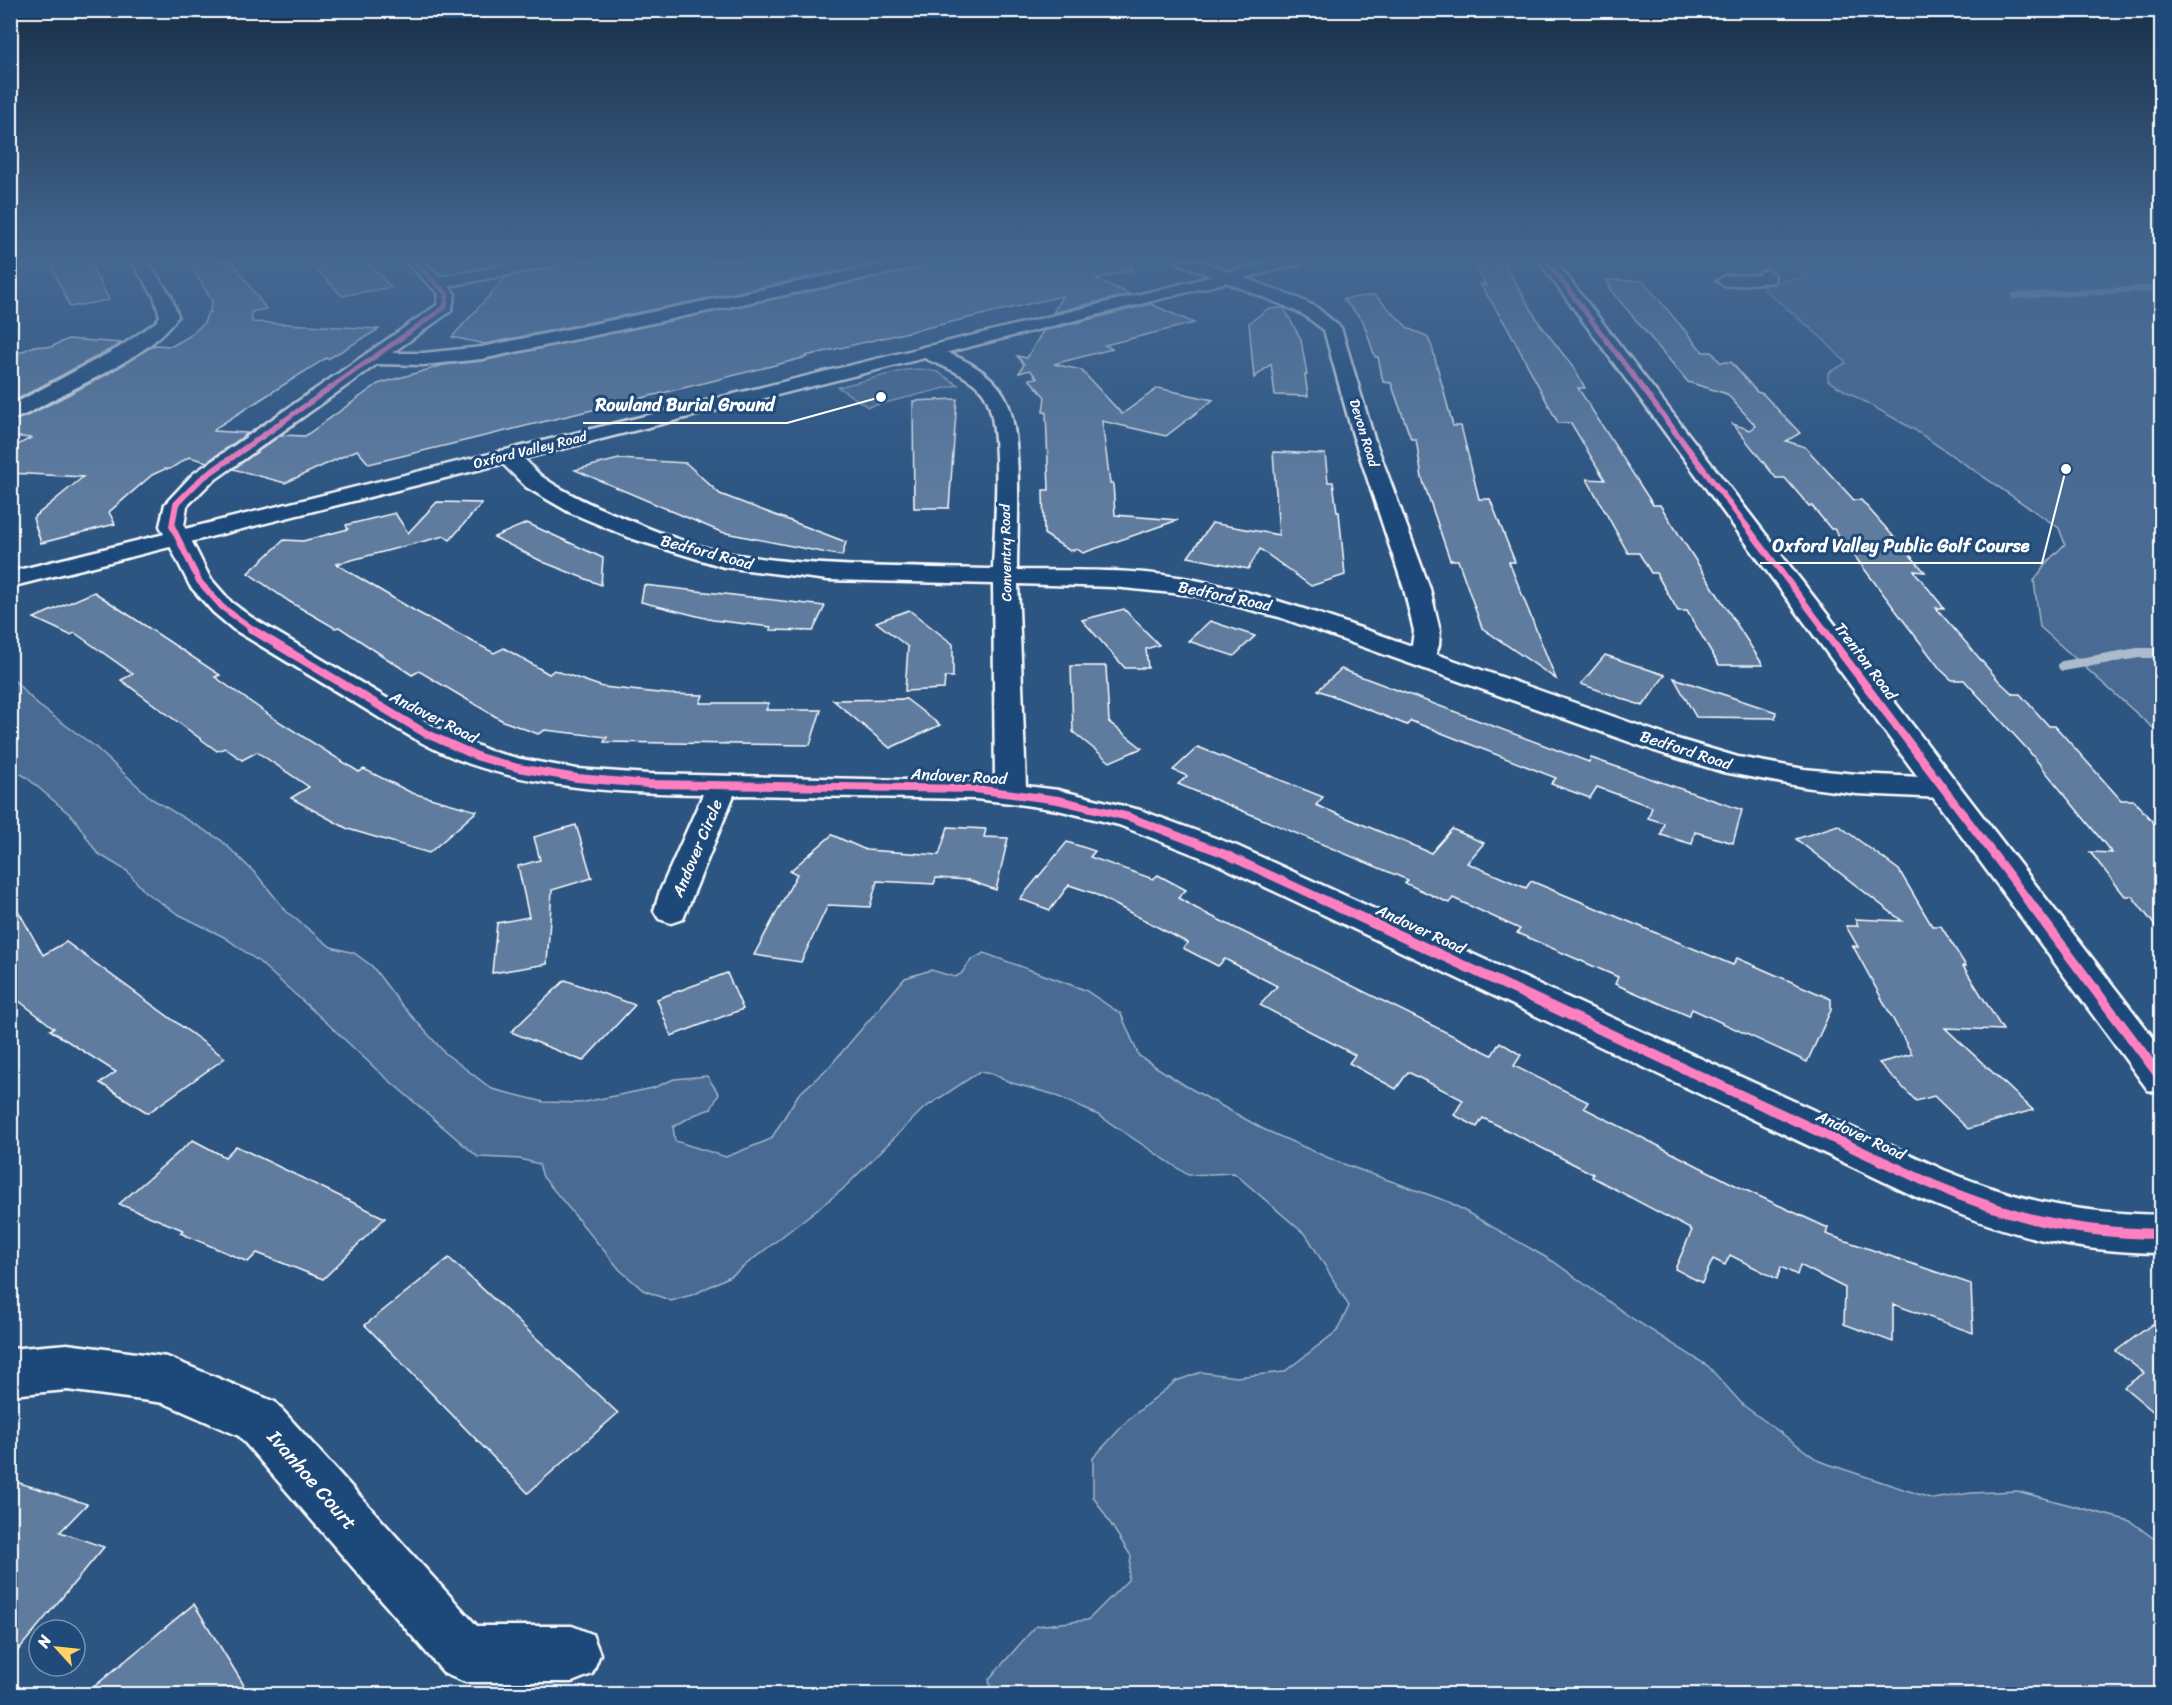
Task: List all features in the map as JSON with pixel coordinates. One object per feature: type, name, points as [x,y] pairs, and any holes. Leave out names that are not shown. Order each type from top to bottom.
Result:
[{"type":"street","points":[[10,414],[144,341]]},
{"type":"street","name":"Andover Road","points":[[399,341],[187,491],[172,511],[172,526],[199,581],[222,607],[242,622],[425,733],[479,757],[530,770],[577,778],[648,784],[975,789],[1058,800],[1129,817],[1191,840],[1929,1183],[2001,1211],[2059,1226],[2126,1234],[2162,1234]]},
{"type":"street","points":[[375,358],[423,359],[482,353],[541,341]]},
{"type":"street","name":"Oxford Valley Road","points":[[10,580],[973,341]]},
{"type":"street","name":"Devon Road","points":[[1337,341],[1363,435],[1417,589],[1427,631],[1426,645],[1421,657]]},
{"type":"street","name":"Trenton Road","points":[[1607,341],[2162,1079]]},
{"type":"street","name":"Conventry Road","points":[[927,352],[966,371],[984,383],[997,400],[1002,417],[1005,452],[1005,577],[1011,793]]},
{"type":"street","name":"Bedford Road","points":[[508,456],[534,482],[577,507],[641,534],[733,562],[828,573],[1113,579],[1193,587],[1288,611],[1663,744],[1734,765],[1804,778],[1857,784],[1942,788]]},
{"type":"street","name":"Andover Circle","points":[[671,911],[677,891],[723,785]]},
{"type":"street","name":"Ivanhoe Court","points":[[10,1372],[68,1367],[167,1380],[257,1419],[465,1654],[572,1654]]},
{"type":"shaded area","points":[[1825,341],[2161,341],[2161,730],[2153,728],[2040,627],[2034,581],[2047,562],[2065,544],[2059,528],[1913,429],[1828,381],[1828,373],[1846,363]]},
{"type":"shaded area","points":[[920,369],[938,372],[958,385],[868,407],[838,387],[906,370]]},
{"type":"shaded area","points":[[11,677],[38,705],[93,745],[152,799],[221,840],[257,875],[287,912],[331,947],[354,953],[372,966],[400,1003],[445,1053],[492,1089],[544,1102],[580,1103],[653,1088],[674,1079],[707,1076],[719,1094],[711,1109],[694,1115],[673,1127],[675,1141],[726,1157],[771,1139],[798,1095],[830,1066],[905,978],[931,970],[955,977],[961,974],[971,960],[984,953],[1085,990],[1121,1014],[1139,1056],[1186,1086],[1263,1129],[1338,1162],[1449,1202],[1554,1262],[1633,1319],[1708,1366],[1743,1405],[1819,1461],[1933,1499],[1971,1493],[2017,1491],[2130,1521],[2161,1544],[2161,1694],[991,1694],[989,1679],[1036,1626],[1088,1620],[1128,1580],[1131,1556],[1093,1496],[1093,1458],[1129,1419],[1176,1381],[1201,1372],[1236,1377],[1284,1372],[1337,1331],[1349,1306],[1307,1236],[1234,1173],[1188,1175],[1098,1115],[1052,1094],[1012,1083],[993,1074],[979,1072],[923,1109],[843,1189],[734,1274],[695,1294],[671,1301],[643,1290],[620,1270],[543,1177],[539,1164],[520,1159],[478,1157],[377,1070],[258,961],[224,937],[178,914],[145,892],[127,871],[97,853],[74,818],[26,777],[11,768]]},
{"type":"building","points":[[65,341],[122,343],[10,403],[10,357],[34,346],[51,347]]},
{"type":"building","points":[[182,341],[359,341],[328,359],[326,358],[217,427],[214,431],[248,433],[207,462],[189,457],[170,469],[152,475],[109,512],[115,524],[41,543],[33,518],[83,477],[10,473],[10,449],[31,438],[10,436],[10,422],[29,415],[106,375],[154,345],[172,346]]},
{"type":"building","points":[[469,341],[502,341],[485,344]]},
{"type":"building","points":[[578,341],[872,341],[369,464],[357,450],[285,483],[233,469],[281,435],[305,436],[378,384],[444,365],[482,361]]},
{"type":"building","points":[[1037,341],[1123,341],[1105,345],[1112,349],[1054,364],[1081,370],[1122,414],[1158,388],[1213,400],[1166,436],[1102,421],[1110,483],[1113,483],[1115,515],[1178,520],[1083,553],[1077,549],[1070,551],[1044,534],[1043,490],[1049,490],[1046,412],[1043,412],[1045,397],[1029,379],[1037,378],[1030,370],[1019,373],[1024,364],[1017,356],[1027,358]]},
{"type":"building","points":[[1251,341],[1301,341],[1308,396],[1275,395],[1271,364],[1254,378]]},
{"type":"building","points":[[1370,341],[1429,341],[1453,426],[1461,426],[1479,499],[1490,499],[1515,562],[1509,562],[1556,679],[1482,628],[1458,560],[1450,560],[1422,478],[1416,439],[1411,439],[1391,383],[1383,382],[1378,357],[1375,357]]},
{"type":"building","points":[[1515,341],[1553,341],[1573,367],[1585,388],[1578,388],[1653,505],[1660,505],[1763,665],[1719,665],[1687,611],[1678,611],[1656,573],[1651,573],[1639,553],[1628,553],[1587,479],[1605,480],[1571,423],[1558,423]]},
{"type":"building","points":[[1653,341],[1693,341],[1703,352],[1712,352],[1720,362],[1731,362],[1757,392],[1763,394],[1800,433],[1786,441],[1805,447],[1854,500],[1861,500],[1925,572],[1914,571],[1944,608],[1936,608],[1999,681],[2013,694],[2020,694],[2049,726],[2055,726],[2121,800],[2133,800],[2162,832],[2162,935],[2132,896],[2125,896],[2090,852],[2112,853],[2028,750],[1964,680],[1952,680],[1941,670],[1834,529],[1831,529],[1785,478],[1776,478],[1733,424],[1750,430],[1756,426],[1727,394],[1688,382]]},
{"type":"building","points":[[957,399],[949,508],[914,508],[913,401]]},
{"type":"building","points":[[1273,452],[1325,454],[1328,482],[1333,482],[1337,512],[1339,512],[1345,575],[1311,586],[1260,549],[1248,569],[1188,557],[1212,523],[1279,535]]},
{"type":"building","points":[[619,459],[686,463],[720,494],[846,542],[842,556],[721,532],[575,470]]},
{"type":"building","points":[[437,502],[482,503],[450,540],[444,536],[336,564],[415,611],[494,653],[504,648],[549,674],[554,670],[603,687],[703,695],[700,703],[769,703],[766,710],[821,710],[810,745],[604,742],[607,737],[545,730],[538,734],[503,721],[419,671],[412,675],[339,627],[335,628],[290,602],[248,573],[284,540],[303,541],[348,529],[346,525],[395,513],[408,533]]},
{"type":"building","points":[[527,523],[603,558],[601,585],[543,562],[494,537]]},
{"type":"building","points":[[644,585],[825,606],[813,631],[770,630],[771,627],[713,620],[641,602]]},
{"type":"building","points":[[94,592],[220,675],[215,677],[275,719],[359,772],[364,769],[412,793],[477,811],[429,853],[348,829],[291,798],[309,787],[257,752],[242,760],[225,748],[217,751],[121,680],[133,674],[75,633],[70,635],[34,618]]},
{"type":"building","points":[[1124,609],[1159,645],[1146,649],[1148,668],[1125,668],[1082,620]]},
{"type":"building","points":[[909,610],[953,644],[953,677],[945,677],[944,689],[905,691],[908,647],[876,622]]},
{"type":"building","points":[[1210,621],[1255,636],[1234,656],[1188,641]]},
{"type":"building","points":[[1605,655],[1665,675],[1643,706],[1581,684]]},
{"type":"building","points":[[1071,666],[1106,666],[1109,722],[1142,748],[1110,762],[1073,732]]},
{"type":"building","points":[[1341,669],[1589,762],[1591,758],[1742,810],[1733,843],[1695,832],[1692,844],[1661,835],[1664,823],[1648,818],[1652,807],[1597,787],[1590,798],[1551,784],[1556,778],[1411,721],[1407,725],[1318,690]]},
{"type":"building","points":[[1674,678],[1776,712],[1775,718],[1696,717]]},
{"type":"building","points":[[906,699],[940,725],[890,748],[833,700]]},
{"type":"building","points":[[1198,747],[1323,797],[1316,805],[1431,853],[1452,829],[1484,843],[1467,863],[1526,888],[1531,881],[1733,965],[1737,958],[1831,999],[1831,1010],[1807,1062],[1692,1009],[1689,1016],[1615,984],[1618,977],[1517,933],[1520,929],[1453,898],[1449,903],[1405,883],[1408,880],[1178,784],[1187,776],[1173,770]]},
{"type":"building","points":[[576,825],[592,878],[552,890],[547,964],[492,973],[497,923],[529,917],[518,866],[540,860],[534,837]]},
{"type":"building","points":[[1838,825],[1899,870],[1932,926],[1941,926],[2003,1030],[1945,1028],[2033,1110],[1968,1129],[1934,1096],[1916,1101],[1879,1063],[1912,1054],[1853,946],[1858,947],[1846,926],[1858,926],[1855,919],[1902,921],[1796,839]]},
{"type":"building","points":[[948,827],[986,829],[984,837],[1008,838],[996,890],[968,880],[936,878],[934,884],[877,881],[870,907],[828,905],[801,962],[754,955],[797,874],[790,871],[832,835],[866,850],[939,855]]},
{"type":"building","points":[[1067,842],[1095,851],[1090,857],[1153,879],[1158,875],[1186,890],[1178,898],[1203,912],[1492,1055],[1500,1042],[1521,1055],[1514,1066],[1588,1102],[1584,1108],[1737,1186],[1828,1228],[1826,1234],[1971,1284],[1973,1333],[1893,1304],[1893,1342],[1844,1324],[1845,1288],[1800,1265],[1797,1275],[1781,1267],[1777,1279],[1730,1255],[1725,1265],[1713,1259],[1702,1283],[1675,1269],[1692,1230],[1592,1177],[1593,1174],[1483,1118],[1477,1127],[1454,1115],[1463,1100],[1408,1072],[1396,1089],[1349,1063],[1355,1055],[1260,1005],[1277,986],[1225,959],[1218,966],[1183,948],[1188,943],[1093,893],[1069,885],[1050,910],[1020,899]]},
{"type":"building","points":[[10,896],[43,955],[66,942],[225,1058],[148,1113],[100,1083],[116,1072],[50,1030],[54,1028],[10,994]]},
{"type":"building","points":[[727,973],[743,1009],[671,1036],[657,999]]},
{"type":"building","points":[[565,980],[635,1005],[583,1061],[511,1032]]},
{"type":"building","points":[[193,1140],[225,1157],[236,1146],[385,1218],[323,1279],[257,1253],[248,1262],[180,1233],[183,1230],[119,1204]]},
{"type":"building","points":[[449,1258],[618,1413],[528,1493],[365,1325]]},
{"type":"building","points":[[2162,1317],[2162,1419],[2124,1387],[2144,1373],[2116,1351]]},
{"type":"building","points":[[10,1480],[87,1504],[60,1532],[104,1547],[45,1618],[27,1618],[27,1640],[10,1660]]},
{"type":"building","points":[[194,1604],[250,1695],[84,1695]]},
{"type":"waterway","points":[[2063,666],[2138,653],[2162,653]]},
{"type":"cycle path","points":[[397,341],[201,479],[176,504],[172,526],[199,581],[222,607],[242,623],[425,733],[479,757],[518,768],[577,778],[648,784],[975,789],[1058,800],[1129,817],[1225,854],[1974,1202],[2022,1218],[2061,1226],[2121,1233],[2162,1234]]},
{"type":"cycle path","points":[[1607,341],[2162,1079]]},
{"type":"place","name":"Rowland Burial Ground","points":[[881,397]]},
{"type":"place","name":"Oxford Valley Public Golf Course","points":[[2066,469]]}]
